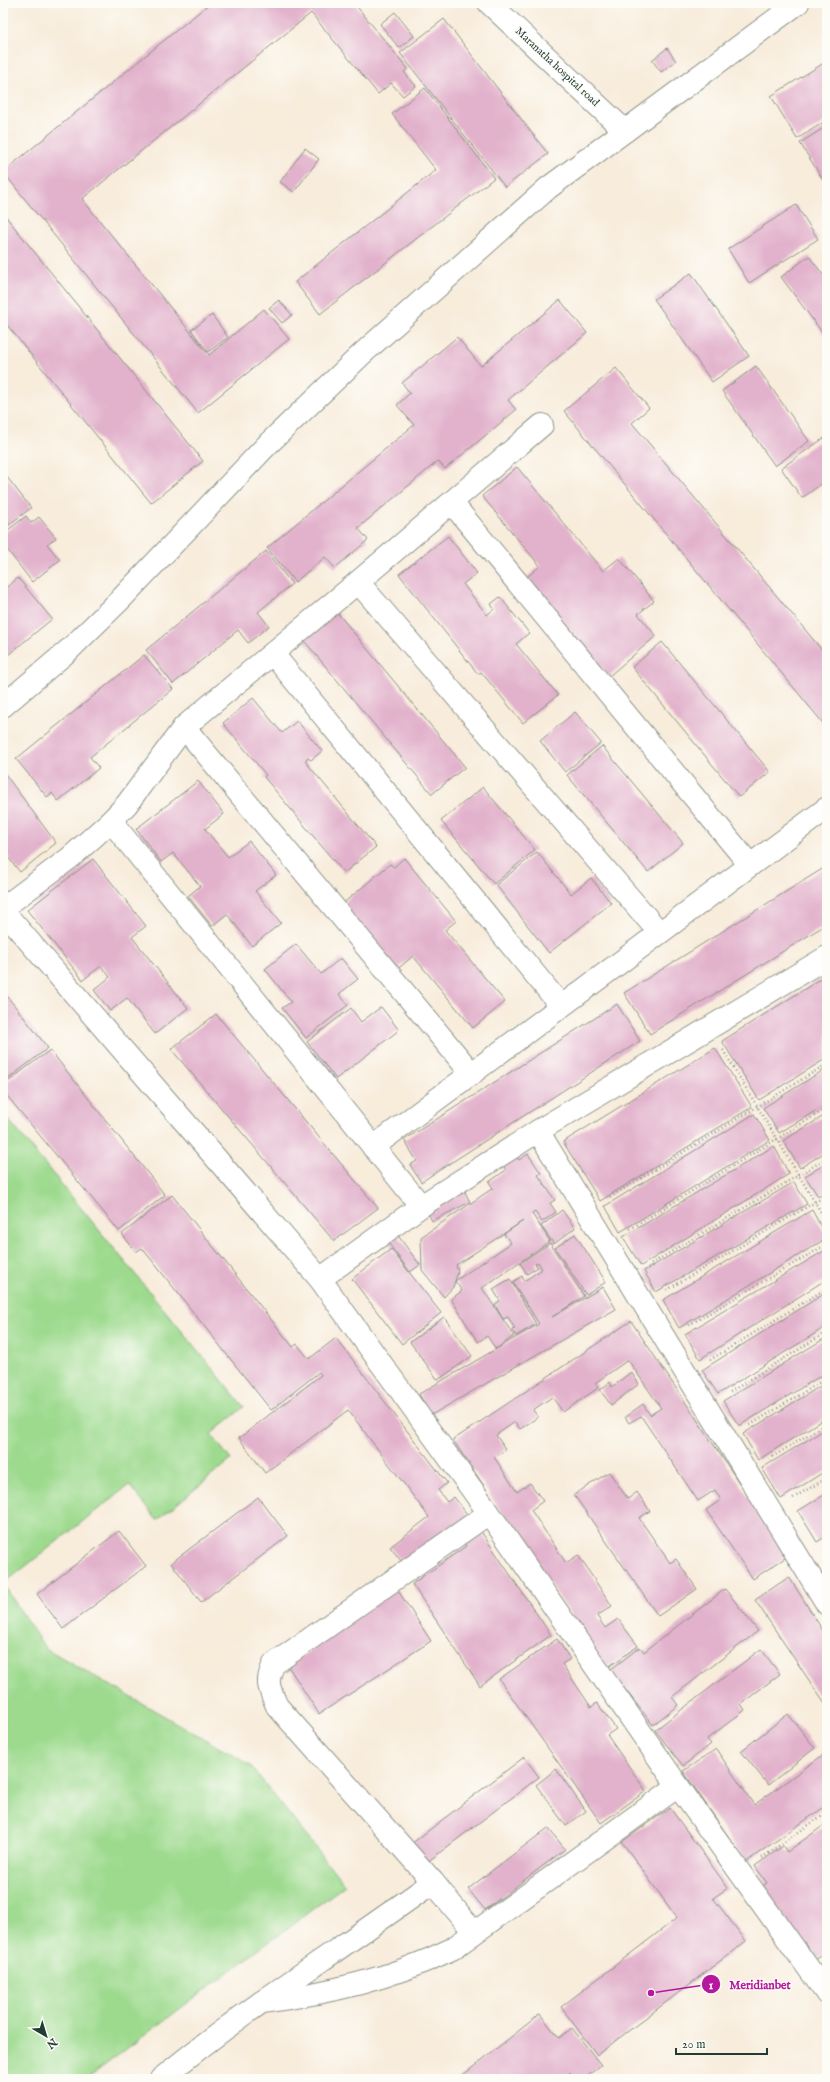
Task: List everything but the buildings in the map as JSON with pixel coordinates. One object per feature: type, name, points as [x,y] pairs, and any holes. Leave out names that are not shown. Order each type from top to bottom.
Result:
[{"type":"street","name":"Maranatha hospital road","points":[[489,3],[625,131]]},
{"type":"street","points":[[3,706],[70,649],[120,600],[268,444],[363,353],[548,188],[798,3]]},
{"type":"street","points":[[3,908],[71,857],[128,804],[184,727],[273,654],[542,426]]},
{"type":"street","points":[[452,503],[750,865]]},
{"type":"street","points":[[358,582],[659,932]]},
{"type":"street","points":[[273,654],[561,1006]]},
{"type":"street","points":[[184,727],[472,1074]]},
{"type":"street","points":[[373,1147],[659,932],[826,809]]},
{"type":"street","points":[[111,821],[421,1206]]},
{"type":"street","points":[[3,912],[320,1279],[489,1513],[678,1786],[827,1994]]},
{"type":"street","points":[[320,1279],[421,1206],[538,1131],[827,957]]},
{"type":"street","points":[[538,1131],[772,1511],[827,1604]]},
{"type":"street","points":[[474,1932],[433,1882],[277,1706],[268,1686],[269,1674],[274,1664],[489,1513]]},
{"type":"street","points":[[262,2002],[315,1995],[387,1976],[429,1960],[452,1949],[474,1932],[522,1900],[678,1786]]},
{"type":"street","points":[[161,2079],[262,2002],[372,1927],[433,1882]]},
{"type":"path","points":[[710,1028],[827,1222]]},
{"type":"path","points":[[587,1211],[827,1064]]},
{"type":"path","points":[[607,1243],[827,1108]]},
{"type":"path","points":[[628,1277],[827,1158]]},
{"type":"path","points":[[644,1303],[827,1196]]},
{"type":"path","points":[[666,1339],[827,1244]]},
{"type":"path","points":[[688,1374],[827,1288]]},
{"type":"path","points":[[707,1406],[827,1332]]},
{"type":"path","points":[[727,1439],[827,1378]]},
{"type":"path","points":[[748,1472],[827,1423]]},
{"type":"path","points":[[772,1511],[827,1478]]},
{"type":"path","points":[[740,1874],[827,1812]]},
{"type":"green space","points":[[3,1113],[244,1407],[211,1434],[231,1460],[157,1520],[129,1485],[3,1584]]},
{"type":"green space","points":[[3,1584],[45,1648],[250,1765],[345,1885],[85,2079],[3,2079]]},
{"type":"place","name":"Meridianbet","points":[[651,1993]]}]
